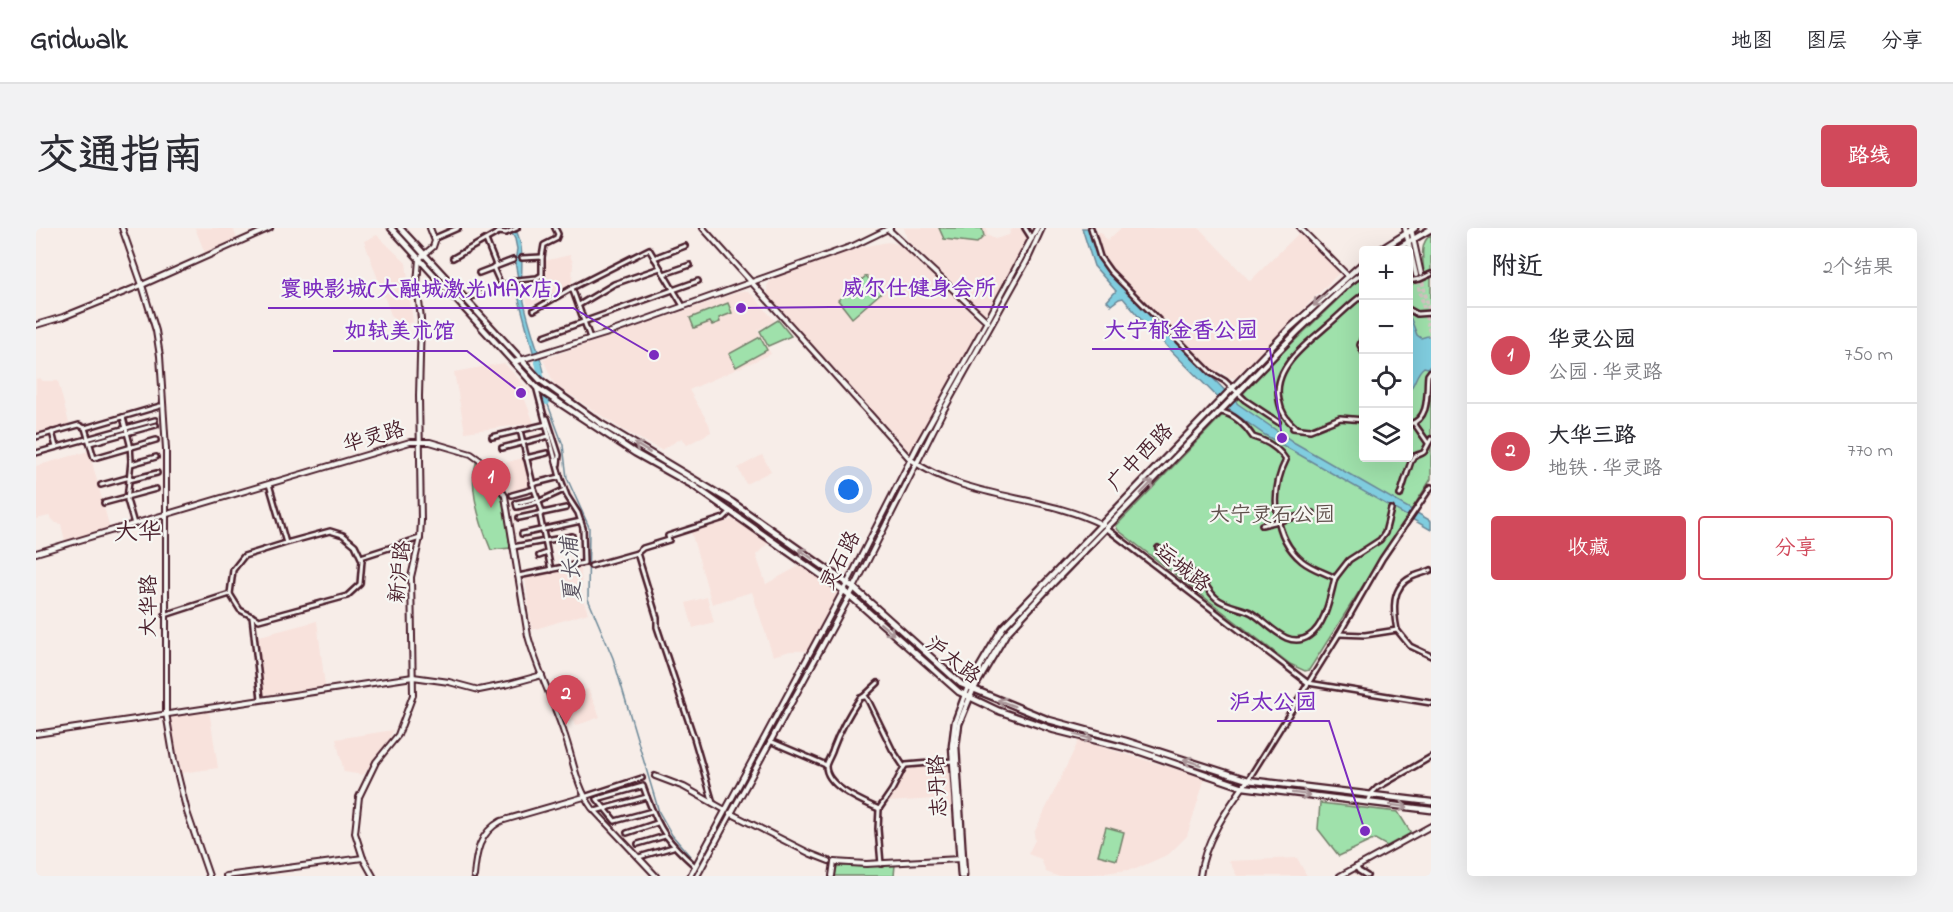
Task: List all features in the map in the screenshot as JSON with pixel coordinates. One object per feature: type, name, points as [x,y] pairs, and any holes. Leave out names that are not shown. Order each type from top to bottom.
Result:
[{"type":"main road","points":[[391,228],[465,300],[521,360]]},
{"type":"main road","points":[[400,228],[422,257],[537,388]]},
{"type":"main road","points":[[1386,246],[1410,229]]},
{"type":"main road","points":[[1401,246],[1431,229]]},
{"type":"main road","name":"广中西路","points":[[1104,526],[1216,403],[1290,328],[1359,266]]},
{"type":"main road","name":"广中西路","points":[[966,696],[1003,627],[1175,459],[1299,330],[1359,276]]},
{"type":"main road","name":"沪太路","points":[[521,360],[540,380],[600,423],[732,502],[854,588],[961,684],[970,689],[1049,720],[1126,741],[1248,780],[1431,801]]},
{"type":"main road","name":"沪太路","points":[[537,388],[635,453],[694,486],[843,590],[966,696],[999,711],[1054,730],[1138,751],[1243,787],[1431,811]]},
{"type":"main road","points":[[1169,453],[1175,459]]},
{"type":"main road","name":"志丹路","points":[[961,859],[952,746],[955,722],[966,696]]},
{"type":"main road","name":"志丹路","points":[[962,876],[956,746],[966,696]]},
{"type":"street","name":"大华路","points":[[122,228],[156,331],[160,356],[166,449],[166,713],[187,812],[209,876]]},
{"type":"street","points":[[36,325],[63,317],[142,285],[270,228]]},
{"type":"street","points":[[422,257],[433,247],[435,238],[430,228]]},
{"type":"street","points":[[435,238],[458,228]]},
{"type":"street","points":[[453,258],[499,232],[517,228]]},
{"type":"street","points":[[465,300],[517,280],[537,278],[542,275],[544,244],[556,238],[558,234],[555,228]]},
{"type":"street","name":"运城路","points":[[703,228],[916,464],[958,483],[1075,514],[1104,526],[1308,683],[1431,703]]},
{"type":"street","points":[[1025,228],[1032,239]]},
{"type":"street","name":"灵石路","points":[[697,876],[769,740],[854,588],[1037,228]]},
{"type":"street","name":"灵石路","points":[[690,876],[847,584],[910,459],[1027,261],[1042,228]]},
{"type":"street","points":[[1091,228],[1103,263],[1235,396],[1278,422]]},
{"type":"street","points":[[1300,228],[1347,275]]},
{"type":"street","points":[[514,362],[752,282],[853,246],[888,229],[989,323]]},
{"type":"street","points":[[1410,229],[1418,274]]},
{"type":"street","points":[[486,240],[501,286]]},
{"type":"street","points":[[654,258],[685,246]]},
{"type":"street","points":[[534,310],[649,249],[683,306]]},
{"type":"street","name":"新沪路","points":[[373,876],[363,858],[355,832],[359,797],[376,762],[398,735],[413,695],[411,577],[420,538],[421,319],[417,284],[422,257]]},
{"type":"street","points":[[522,258],[542,257]]},
{"type":"street","points":[[479,273],[513,260]]},
{"type":"street","points":[[664,274],[690,265]]},
{"type":"street","points":[[579,305],[614,284],[660,267]]},
{"type":"street","points":[[1413,280],[1431,274]]},
{"type":"street","points":[[544,336],[698,281]]},
{"type":"street","points":[[572,288],[590,338]]},
{"type":"street","points":[[1359,298],[1301,349],[1280,377],[1277,385],[1283,414],[1294,428],[1310,430],[1340,418],[1359,420]]},
{"type":"street","points":[[1413,312],[1417,314],[1431,313]]},
{"type":"street","points":[[1413,422],[1425,409],[1428,375],[1431,370]]},
{"type":"street","points":[[518,576],[584,563],[584,528],[564,490],[537,388]]},
{"type":"street","points":[[36,437],[79,425],[86,428],[160,406]]},
{"type":"street","points":[[1221,411],[1246,427],[1253,437],[1280,450],[1286,460],[1276,487],[1278,521],[1292,550],[1300,559],[1310,567],[1335,578]]},
{"type":"street","points":[[544,414],[559,455],[558,465]]},
{"type":"street","points":[[123,417],[130,448],[128,496],[134,524]]},
{"type":"street","points":[[36,453],[155,423]]},
{"type":"street","points":[[492,437],[547,424]]},
{"type":"street","points":[[1400,495],[1405,485],[1410,461],[1414,456],[1424,452],[1430,441],[1413,424]]},
{"type":"street","points":[[86,428],[94,458],[156,440]]},
{"type":"street","points":[[520,430],[541,513],[551,570]]},
{"type":"street","points":[[52,432],[56,447]]},
{"type":"street","points":[[502,448],[549,436]]},
{"type":"street","name":"华灵路","points":[[36,553],[410,442],[430,442],[471,454],[488,466],[505,496],[528,636],[565,734],[584,797],[657,876]]},
{"type":"street","points":[[526,458],[547,453]]},
{"type":"street","points":[[131,464],[156,457]]},
{"type":"street","points":[[101,485],[157,472]]},
{"type":"street","points":[[532,484],[560,477]]},
{"type":"street","points":[[269,484],[286,543]]},
{"type":"street","points":[[1200,876],[1210,840],[1339,634],[1382,559],[1410,521],[1431,486]]},
{"type":"street","points":[[104,503],[156,489]]},
{"type":"street","points":[[512,495],[534,489]]},
{"type":"street","points":[[538,500],[516,503],[517,507],[538,500],[564,490]]},
{"type":"street","points":[[519,518],[566,508]]},
{"type":"street","points":[[1158,548],[1173,564],[1199,577],[1220,601],[1257,616],[1278,634],[1300,639],[1308,637],[1320,625],[1335,578],[1349,560],[1380,540],[1385,533],[1391,509]]},
{"type":"street","points":[[591,566],[637,553],[643,548],[669,540],[668,536],[724,518],[731,511]]},
{"type":"street","points":[[1263,525],[1313,513]]},
{"type":"street","points":[[522,534],[581,520]]},
{"type":"street","points":[[330,531],[343,535],[355,545],[361,557],[360,584],[346,596],[259,620],[240,610],[230,594],[233,570],[244,556],[286,543],[330,531]]},
{"type":"street","points":[[513,547],[572,536]]},
{"type":"street","points":[[361,557],[420,538]]},
{"type":"street","points":[[539,556],[548,553]]},
{"type":"street","points":[[637,553],[657,618],[657,627],[713,803]]},
{"type":"street","points":[[1431,570],[1406,580],[1394,600],[1397,630],[1410,646],[1431,656]]},
{"type":"street","points":[[165,615],[230,594]]},
{"type":"street","points":[[252,616],[261,699]]},
{"type":"street","points":[[1339,634],[1365,635],[1397,630]]},
{"type":"street","points":[[37,734],[413,677],[449,682],[479,690],[542,675]]},
{"type":"street","points":[[878,683],[860,698],[846,720],[826,765],[828,774],[834,783],[879,809]]},
{"type":"street","points":[[863,697],[873,708],[892,749],[904,767]]},
{"type":"street","points":[[769,740],[826,765]]},
{"type":"street","points":[[1368,802],[1377,788],[1431,758]]},
{"type":"street","points":[[881,864],[879,809],[904,767],[953,761]]},
{"type":"street","points":[[655,776],[684,787],[730,813],[811,854],[832,862],[881,864],[961,859]]},
{"type":"street","points":[[474,876],[479,842],[493,825],[642,778]]},
{"type":"street","points":[[652,811],[615,821],[597,799],[643,786],[657,823],[674,847],[695,866]]},
{"type":"street","points":[[595,811],[647,797]]},
{"type":"street","points":[[627,832],[657,823]]},
{"type":"street","points":[[1340,876],[1431,826]]},
{"type":"street","points":[[638,844],[666,836]]},
{"type":"street","points":[[639,857],[674,847]]},
{"type":"street","points":[[226,876],[363,858]]},
{"type":"street","points":[[832,862],[832,876]]},
{"type":"street","points":[[1356,867],[1367,876]]},
{"type":"shaded area","points":[[195,228],[233,228],[237,239],[205,253]]},
{"type":"shaded area","points":[[904,228],[987,228],[987,235],[995,239],[1009,235],[1015,228],[1023,228],[1028,237],[1027,244],[988,314],[907,240]]},
{"type":"shaded area","points":[[1121,228],[1199,228],[1250,281],[1300,232],[1340,272],[1235,378],[1228,377],[1220,370],[1216,373],[1106,262],[1095,232],[1101,232],[1107,241]]},
{"type":"shaded area","points":[[377,235],[406,263],[413,322],[396,327],[394,323],[364,241]]},
{"type":"shaded area","points":[[888,242],[897,244],[915,258],[983,325],[910,452],[768,295],[767,286],[771,279],[862,247]]},
{"type":"shaded area","points":[[570,255],[573,263],[572,285],[528,306],[526,299],[546,294],[544,261]]},
{"type":"shaded area","points":[[745,290],[754,296],[775,321],[758,330],[771,354],[689,390],[709,424],[711,432],[687,445],[682,438],[661,450],[623,430],[554,384],[543,359]]},
{"type":"shaded area","points":[[504,363],[531,393],[524,397],[534,423],[465,432],[454,372]]},
{"type":"shaded area","points":[[40,378],[43,381],[58,381],[70,427],[36,437],[36,379]]},
{"type":"shaded area","points":[[89,451],[110,529],[65,541],[61,524],[56,523],[49,516],[36,519],[36,466]]},
{"type":"shaded area","points":[[762,455],[771,471],[746,484],[738,468]]},
{"type":"shaded area","points":[[523,458],[531,488],[509,492],[492,466]]},
{"type":"shaded area","points":[[734,519],[769,542],[756,555],[766,584],[801,565],[838,591],[808,651],[790,651],[773,656],[752,592],[712,604],[691,532]]},
{"type":"shaded area","points":[[581,567],[582,597],[588,613],[532,630],[525,578]]},
{"type":"shaded area","points":[[707,597],[714,622],[693,628],[686,603]]},
{"type":"shaded area","points":[[317,621],[325,686],[263,695],[256,637]]},
{"type":"shaded area","points":[[588,689],[600,717],[575,726],[573,720],[567,722],[558,699]]},
{"type":"shaded area","points":[[209,710],[218,768],[181,773],[170,719],[174,715]]},
{"type":"shaded area","points":[[393,730],[390,738],[363,775],[344,772],[336,739]]},
{"type":"shaded area","points":[[1079,740],[1205,778],[1187,836],[1169,854],[1136,869],[1080,876],[1057,876],[1046,872],[1041,859],[1028,854],[1035,840],[1034,833]]},
{"type":"shaded area","points":[[950,764],[953,806],[935,807],[933,799],[888,802],[906,767]]},
{"type":"shaded area","points":[[1297,858],[1307,876],[1237,876],[1229,861]]},
{"type":"green space","points":[[939,228],[982,228],[984,236],[977,243],[944,239]]},
{"type":"green space","name":"大宁灵石公园","points":[[1431,235],[1431,479],[1309,670],[1305,671],[1290,664],[1118,530],[1116,526],[1284,351],[1359,280],[1359,462],[1413,462],[1413,272],[1414,275],[1424,273],[1423,247]]},
{"type":"green space","points":[[866,276],[882,292],[852,318],[838,300]]},
{"type":"green space","points":[[728,303],[732,313],[719,318],[720,322],[712,325],[710,322],[694,328],[690,318]]},
{"type":"green space","points":[[778,320],[791,336],[768,346],[760,331]]},
{"type":"green space","points":[[760,337],[767,350],[736,367],[729,354]]},
{"type":"green space","points":[[476,463],[486,472],[499,491],[505,512],[510,548],[491,550],[487,540],[475,495]]},
{"type":"green space","points":[[1320,803],[1398,812],[1411,833],[1387,846],[1375,839],[1339,856],[1318,829]]},
{"type":"green space","points":[[1106,827],[1124,832],[1117,860],[1098,855]]},
{"type":"green space","points":[[895,865],[894,876],[835,876],[837,866]]},
{"type":"water","points":[[509,228],[515,228],[520,244],[522,291],[544,372],[536,363],[517,292],[518,278],[515,262],[517,249]]},
{"type":"water","points":[[1082,228],[1089,228],[1102,264],[1238,404],[1295,443],[1431,521],[1431,530],[1265,435],[1231,411],[1144,323],[1123,298],[1111,305],[1107,301],[1116,291],[1094,266]]},
{"type":"water","points":[[1413,324],[1417,335],[1421,338],[1431,335],[1431,365],[1428,368],[1424,367],[1413,385]]},
{"type":"waterway","name":"夏长浦","points":[[538,362],[547,402]]},
{"type":"waterway","name":"夏长浦","points":[[547,402],[563,445],[567,478],[589,527],[588,599],[613,658],[659,812],[672,835],[695,862]]},
{"type":"tunnel","points":[[1416,275],[1431,337]]},
{"type":"tunnel","points":[[1421,276],[1431,319]]},
{"type":"place","name":"威尔仕健身会所","points":[[741,308]]},
{"type":"place","name":"寰映影城(大融城激光IMAX店)","points":[[654,355]]},
{"type":"place","name":"如轼美术馆","points":[[521,393]]},
{"type":"place","name":"大宁郁金香公园","points":[[1282,438]]},
{"type":"place","name":"华灵公园","points":[[491,508]]},
{"type":"place","name":"大华三路","points":[[566,725]]},
{"type":"place","name":"沪太公园","points":[[1365,831]]},
{"type":"district","name":"大华","points":[[138,533]]}]
